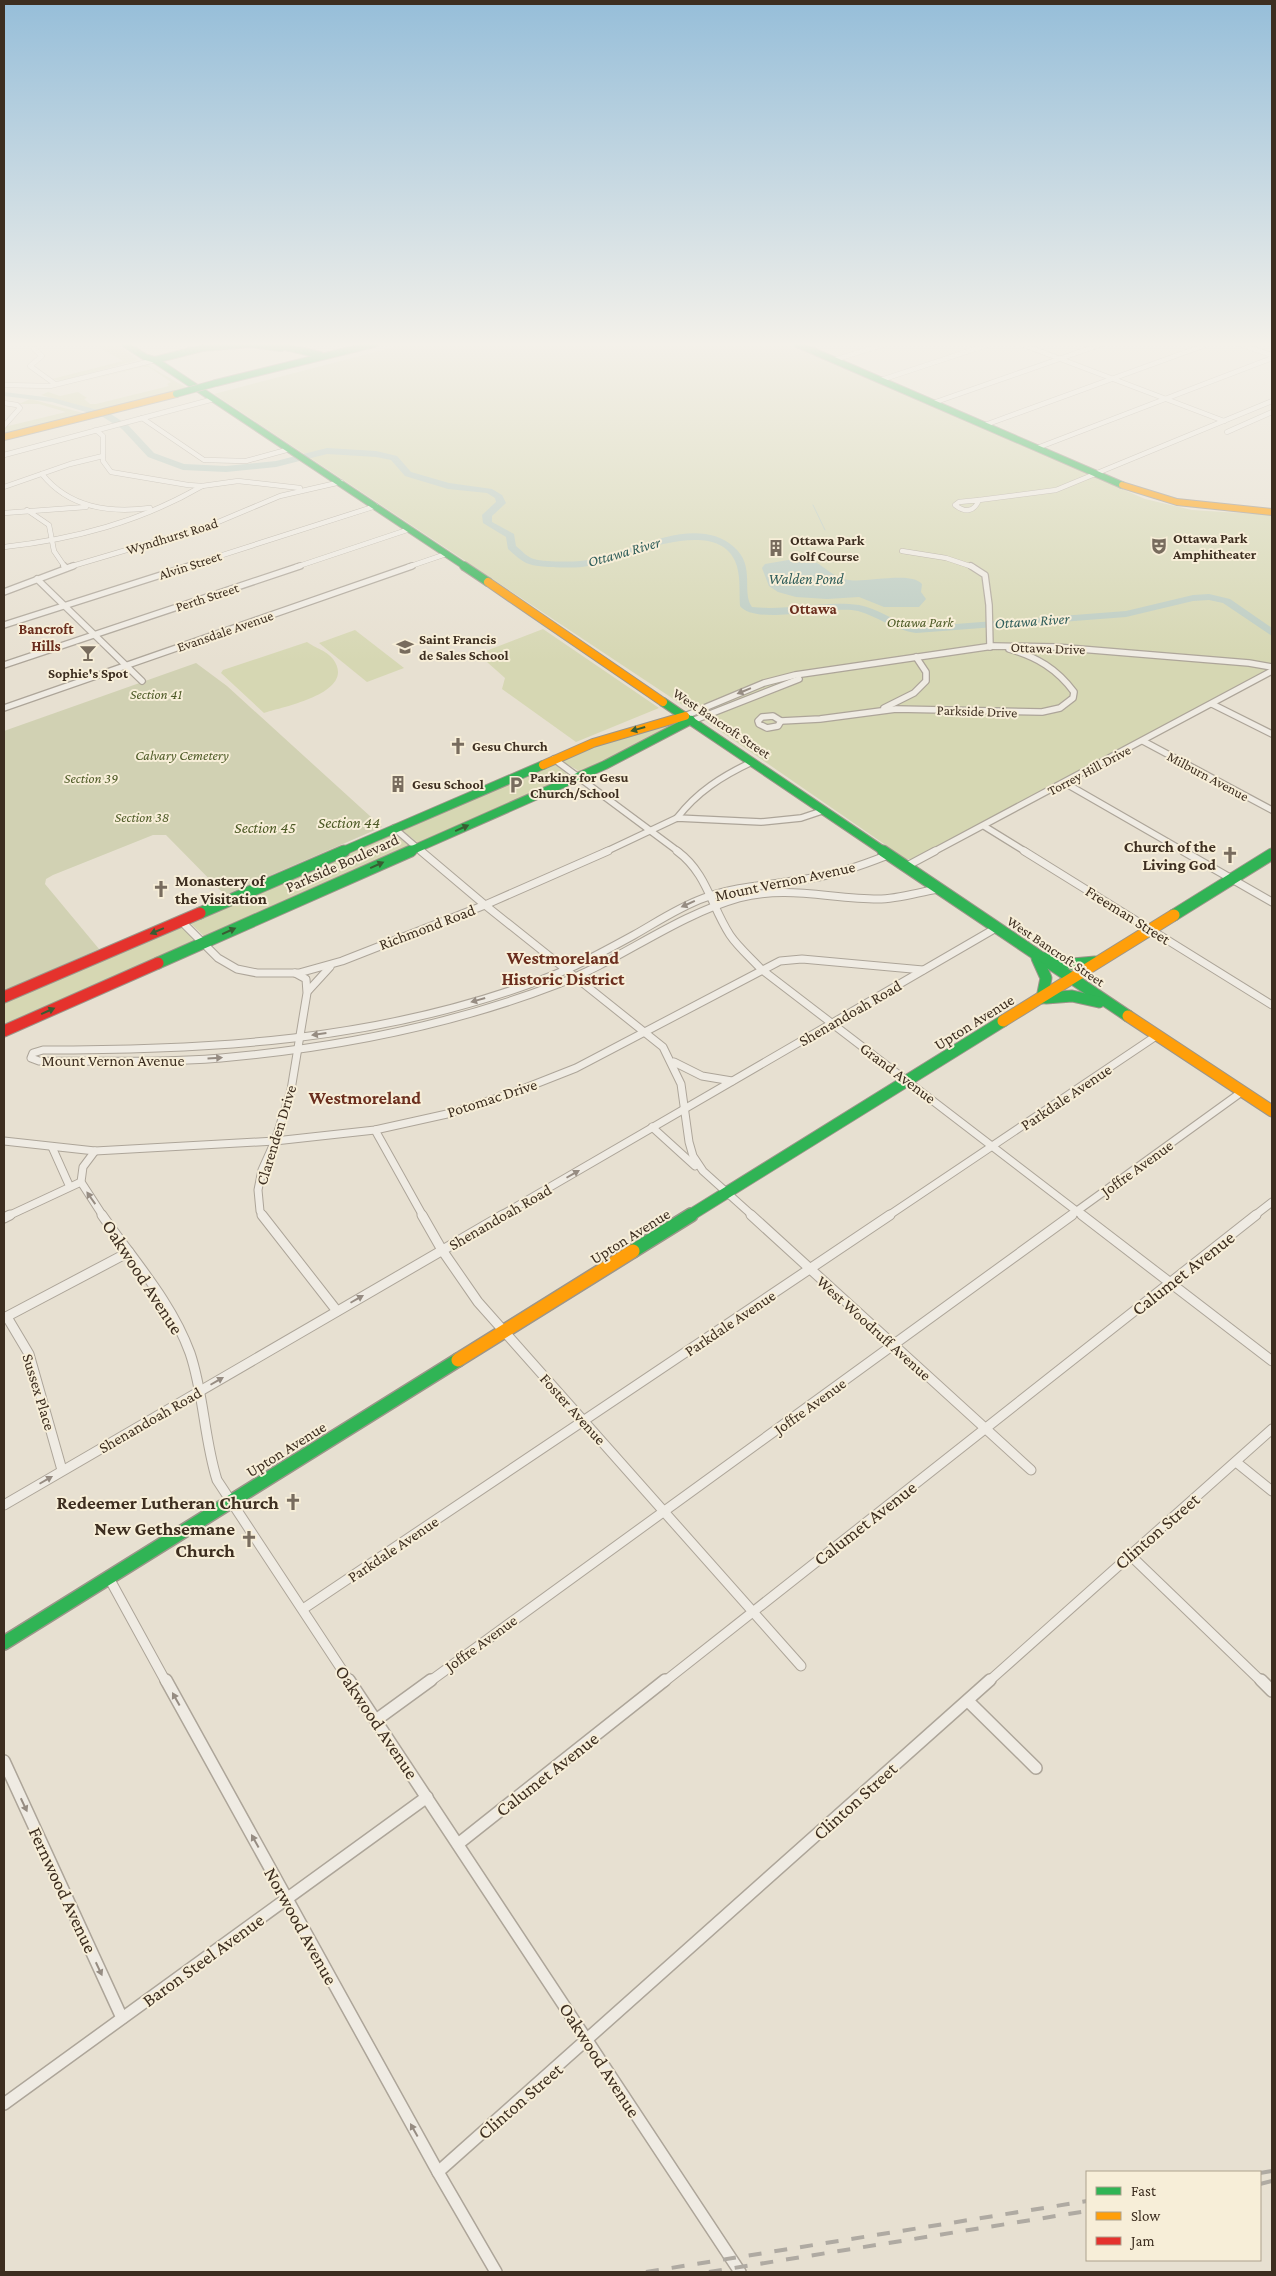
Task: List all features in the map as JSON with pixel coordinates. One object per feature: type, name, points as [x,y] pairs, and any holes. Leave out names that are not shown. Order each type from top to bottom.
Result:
[{"type":"street","points":[[4,455],[22,450]]},
{"type":"street","points":[[102,450],[104,467],[111,472],[174,484],[202,486],[234,481],[307,489]]},
{"type":"street","points":[[190,450],[204,460],[246,461],[292,451]]},
{"type":"street","points":[[1042,450],[1140,493],[1173,502],[1216,509],[1272,512]]},
{"type":"street","points":[[979,500],[976,507],[971,510],[963,510],[955,505],[959,502],[1049,492],[1152,450]]},
{"type":"street","name":"West Bancroft Street","points":[[292,451],[341,482],[1036,956],[1156,1036],[1271,1109]]},
{"type":"street","points":[[4,487],[102,456]]},
{"type":"street","points":[[42,474],[54,489],[91,506]]},
{"type":"street","name":"Wyndhurst Road","points":[[4,592],[66,568],[193,530],[280,496],[341,482]]},
{"type":"street","points":[[4,547],[50,541],[119,525],[176,500],[202,486]]},
{"type":"street","points":[[4,513],[91,506],[121,510],[160,507]]},
{"type":"street","name":"Alvin Street","points":[[4,625],[376,506]]},
{"type":"street","points":[[27,510],[49,525],[50,541],[54,553],[66,568]]},
{"type":"street","name":"Perth Street","points":[[4,665],[410,529]]},
{"type":"street","points":[[902,551],[943,558],[979,570],[985,575],[990,620],[990,647]]},
{"type":"street","name":"Evansdale Avenue","points":[[4,708],[446,554]]},
{"type":"street","points":[[37,579],[142,681]]},
{"type":"street","points":[[4,584],[11,589]]},
{"type":"street","name":"Ottawa Drive","points":[[689,719],[769,689],[825,671],[1000,646],[1063,647],[1249,663],[1272,669]]},
{"type":"street","name":"Parkside Drive","points":[[781,721],[820,719],[875,711],[919,709],[1042,712],[1060,708],[1073,698],[1074,692],[1052,666],[1033,656],[1000,646]]},
{"type":"street","points":[[875,711],[908,697],[923,686],[926,681],[926,672],[916,657]]},
{"type":"street","name":"Torrey Hill Drive","points":[[905,867],[1212,704],[1272,669]]},
{"type":"street","points":[[1212,704],[1272,734]]},
{"type":"street","name":"Parkside Boulevard","points":[[4,1031],[578,777],[641,747],[689,719]]},
{"type":"street","name":"Parkside Boulevard","points":[[4,997],[593,743],[689,719]]},
{"type":"street","points":[[641,747],[686,730],[706,730]]},
{"type":"street","name":"Milburn Avenue","points":[[1143,741],[1272,810]]},
{"type":"street","name":"Grand Avenue","points":[[554,759],[688,859],[712,895],[730,935],[762,969],[1272,1361]]},
{"type":"street","name":"Richmond Road","points":[[677,818],[688,802],[702,789],[752,762]]},
{"type":"street","points":[[1065,783],[1272,902]]},
{"type":"street","name":"Richmond Road","points":[[181,920],[218,958],[237,969],[257,973],[295,974],[333,964],[485,905],[677,818],[778,821],[801,818],[822,811]]},
{"type":"street","name":"Freeman Street","points":[[984,826],[1272,1005]]},
{"type":"street","name":"West Woodruff Avenue","points":[[394,828],[485,905],[568,969],[663,1047],[674,1062],[680,1078],[686,1108],[688,1144],[692,1157],[718,1186]]},
{"type":"street","name":"Upton Avenue","points":[[4,1643],[1272,854]]},
{"type":"street","name":"Mount Vernon Avenue","points":[[888,855],[819,877],[752,886],[712,895],[675,910],[631,937],[568,969],[516,989],[454,1006],[362,1027],[300,1037],[198,1048],[43,1050],[33,1053],[32,1058],[39,1062],[172,1061],[298,1050],[439,1022],[511,1001],[577,977],[619,957],[688,916],[716,905],[770,893],[804,892],[879,900],[938,889]]},
{"type":"street","name":"Shenandoah Road","points":[[4,1505],[996,928]]},
{"type":"street","points":[[1036,956],[1073,964],[1102,961]]},
{"type":"street","points":[[1036,956],[1047,979],[1047,988],[1042,998]]},
{"type":"street","name":"Potomac Drive","points":[[4,1141],[52,1148],[96,1151],[276,1141],[375,1130],[446,1114],[510,1094],[576,1068],[780,961],[802,959],[923,970]]},
{"type":"street","points":[[307,993],[333,964]]},
{"type":"street","points":[[295,974],[306,980],[307,993]]},
{"type":"street","name":"Clarenden Drive","points":[[307,993],[291,1090],[276,1141],[262,1170],[258,1190],[260,1211],[268,1225],[337,1311]]},
{"type":"street","points":[[1042,998],[1072,996],[1108,1004]]},
{"type":"street","name":"Parkdale Avenue","points":[[303,1609],[1156,1036]]},
{"type":"street","name":"West Woodruff Avenue","points":[[674,1062],[696,1075],[732,1081]]},
{"type":"street","name":"Joffre Avenue","points":[[376,1720],[1243,1091]]},
{"type":"street","name":"West Woodruff Avenue","points":[[652,1127],[1031,1470]]},
{"type":"street","name":"Foster Avenue","points":[[375,1130],[442,1250],[478,1302],[802,1666]]},
{"type":"street","points":[[52,1148],[69,1186]]},
{"type":"street","points":[[4,1218],[81,1182],[83,1167],[96,1151]]},
{"type":"street","name":"Oakwood Avenue","points":[[81,1182],[178,1326],[190,1355],[199,1391],[212,1467],[217,1480],[740,2272]]},
{"type":"street","name":"Calumet Avenue","points":[[458,1844],[1272,1202]]},
{"type":"street","points":[[5,1318],[129,1252]]},
{"type":"street","name":"Sussex Place","points":[[5,1318],[29,1354],[62,1470]]},
{"type":"street","name":"Clinton Street","points":[[438,2172],[1272,1429]]},
{"type":"street","points":[[1236,1462],[1272,1491]]},
{"type":"street","points":[[1130,1555],[1272,1691]]},
{"type":"street","name":"Norwood Avenue","points":[[109,1578],[438,2172],[496,2272]]},
{"type":"street","points":[[968,1701],[1036,1768]]},
{"type":"street","name":"Fernwood Avenue","points":[[4,1761],[122,2018]]},
{"type":"street","name":"Baron Steel Avenue","points":[[4,2104],[427,1797]]},
{"type":"green space","name":"Ottawa Park","points":[[299,450],[1034,450],[1145,499],[1192,510],[1272,515],[1272,668],[913,859],[906,859],[687,708]]},
{"type":"green space","points":[[543,629],[659,708],[576,742],[502,689],[505,678],[478,654]]},
{"type":"green space","points":[[355,630],[404,668],[367,682],[319,643]]},
{"type":"green space","points":[[307,642],[330,656],[338,671],[335,681],[327,689],[300,702],[264,713],[221,673],[223,670]]},
{"type":"green space","name":"Calvary Cemetery","points":[[196,663],[227,686],[382,827],[225,895],[166,835],[153,835],[53,875],[46,879],[45,884],[99,949],[4,991],[4,731]]},
{"type":"green space","points":[[679,722],[602,764],[581,772],[563,762],[563,760],[592,746]]},
{"type":"green space","points":[[551,764],[557,765],[570,777],[423,842],[417,842],[402,830]]},
{"type":"green space","points":[[392,833],[409,845],[409,848],[205,937],[189,922]]},
{"type":"green space","points":[[179,925],[194,939],[194,943],[4,1028],[4,1000]]},
{"type":"water","name":"Walden Pond","points":[[800,558],[814,561],[836,575],[849,580],[908,578],[916,580],[922,584],[921,592],[926,599],[919,607],[884,607],[859,597],[827,599],[796,597],[778,592],[769,586],[762,568],[765,564]]},
{"type":"waterway","name":"Ottawa River","points":[[147,450],[151,455],[183,467],[226,469],[276,464],[327,451],[376,454],[394,458],[408,474],[448,486],[489,491],[499,497],[501,503],[487,515],[488,523],[511,536],[511,547],[531,562],[581,564],[673,538],[704,537],[718,541],[731,549],[739,559],[743,572],[745,606],[749,610],[770,612],[833,607],[859,608],[900,627],[916,630],[1126,614],[1193,598],[1209,597],[1226,601],[1272,633]]},
{"type":"waterway","points":[[813,505],[825,530]]},
{"type":"railway","points":[[1261,2173],[1272,2171]]},
{"type":"railway","points":[[1261,2184],[1272,2181]]},
{"type":"railway","points":[[646,2272],[1086,2201]]},
{"type":"railway","points":[[709,2272],[1086,2211]]},
{"type":"traffic: fast","points":[[290,450],[488,582]]},
{"type":"traffic: fast","points":[[1042,450],[1122,485]]},
{"type":"traffic: fast","points":[[663,702],[1128,1016]]},
{"type":"traffic: fast","points":[[158,963],[605,765],[691,720]]},
{"type":"traffic: fast","points":[[200,913],[543,765]]},
{"type":"traffic: fast","points":[[1174,915],[1272,854]]},
{"type":"traffic: fast","points":[[1037,958],[1046,978],[1042,998]]},
{"type":"traffic: fast","points":[[1045,958],[1073,964],[1095,962]]},
{"type":"traffic: fast","points":[[1046,998],[1072,996],[1099,1002]]},
{"type":"traffic: fast","points":[[633,1251],[1003,1021]]},
{"type":"traffic: fast","points":[[4,1643],[458,1360]]},
{"type":"traffic: slow","points":[[1122,485],[1158,498],[1177,502],[1272,512]]},
{"type":"traffic: slow","points":[[488,582],[663,702]]},
{"type":"traffic: slow","points":[[543,765],[593,743],[685,716]]},
{"type":"traffic: slow","points":[[1003,1021],[1174,915]]},
{"type":"traffic: slow","points":[[1128,1016],[1272,1111]]},
{"type":"traffic: slow","points":[[458,1360],[633,1251]]},
{"type":"traffic: jam","points":[[4,997],[200,913]]},
{"type":"traffic: jam","points":[[4,1031],[158,963]]},
{"type":"place","name":"Ottawa Park Amphitheater","points":[[1159,546]]},
{"type":"place","name":"Ottawa Park Golf Course","points":[[776,548]]},
{"type":"place","name":"Saint Francis de Sales School","points":[[405,647]]},
{"type":"place","name":"Sophie's Spot","points":[[88,653]]},
{"type":"place","name":"Gesu Church","points":[[458,746]]},
{"type":"place","name":"Gesu School","points":[[398,784]]},
{"type":"place","name":"Parking for Gesu Church/School","points":[[516,785]]},
{"type":"place","name":"Church of the Living God","points":[[1230,855]]},
{"type":"place","name":"Monastery of the Visitation","points":[[161,889]]},
{"type":"place","name":"Redeemer Lutheran Church","points":[[293,1502]]},
{"type":"place","name":"New Gethsemane Church","points":[[249,1539]]},
{"type":"district","name":"Ottawa","points":[[813,609]]},
{"type":"district","name":"Bancroft Hills","points":[[46,638]]},
{"type":"district","name":"Westmoreland Historic District","points":[[563,968]]},
{"type":"district","name":"Westmoreland","points":[[365,1098]]},
{"type":"park label","name":"Section 41","points":[[156,694]]},
{"type":"park label","name":"Section 39","points":[[91,778]]},
{"type":"park label","name":"Section 38","points":[[142,817]]},
{"type":"park label","name":"Section 44","points":[[349,822]]},
{"type":"park label","name":"Section 45","points":[[265,827]]}]
